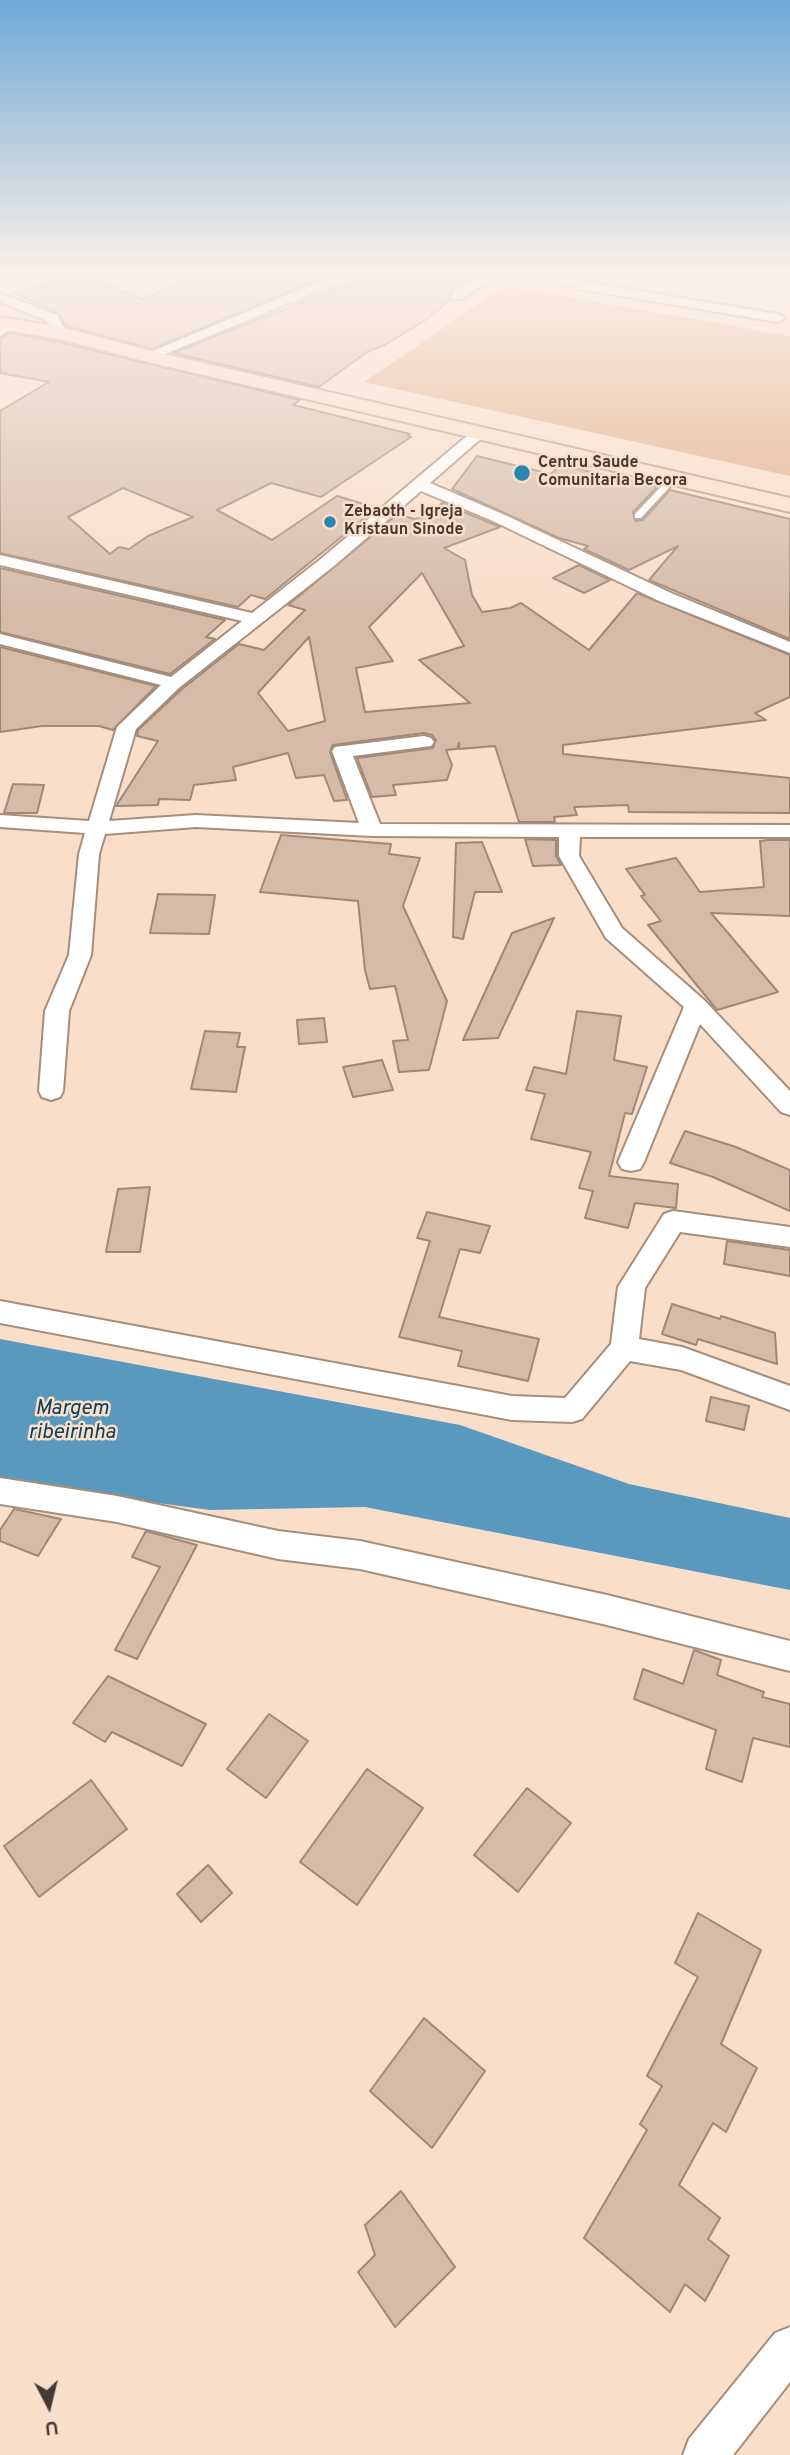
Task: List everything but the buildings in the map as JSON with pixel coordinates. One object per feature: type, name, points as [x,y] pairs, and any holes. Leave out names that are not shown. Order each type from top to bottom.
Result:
[{"type":"main road","points":[[292,390],[790,505]]},
{"type":"street","points":[[51,1091],[57,1011],[80,955],[89,854],[99,828],[127,727],[174,682],[479,433]]},
{"type":"street","points":[[419,484],[499,518],[665,597],[790,648]]},
{"type":"street","points":[[0,560],[254,619]]},
{"type":"street","points":[[0,639],[174,682]]},
{"type":"street","points":[[372,830],[342,751],[424,742]]},
{"type":"street","points":[[0,821],[99,828],[196,821],[372,830],[790,831]]},
{"type":"street","points":[[570,830],[569,856],[614,933],[696,1005],[790,1106]]},
{"type":"street","points":[[631,1162],[696,1005]]},
{"type":"street","points":[[0,1311],[512,1408],[572,1410],[624,1348],[632,1287],[673,1221],[790,1237]]},
{"type":"street","points":[[624,1348],[682,1359],[790,1398]]},
{"type":"street","points":[[0,1491],[117,1509],[278,1545],[360,1555],[607,1610],[790,1656]]},
{"type":"street","points":[[705,2455],[790,2348]]},
{"type":"lane","points":[[638,516],[674,478]]},
{"type":"shaded area","points":[[398,390],[790,390],[790,476]]},
{"type":"water","name":"Margem ribeirinha","points":[[0,1339],[460,1425],[629,1484],[790,1518],[790,1590],[365,1507],[210,1510],[0,1482]]},
{"type":"place","name":"Centru Saude Comunitaria Becora","points":[[522,473]]},
{"type":"place","name":"Zebaoth - Igreja Kristaun Sinode","points":[[330,522]]}]
